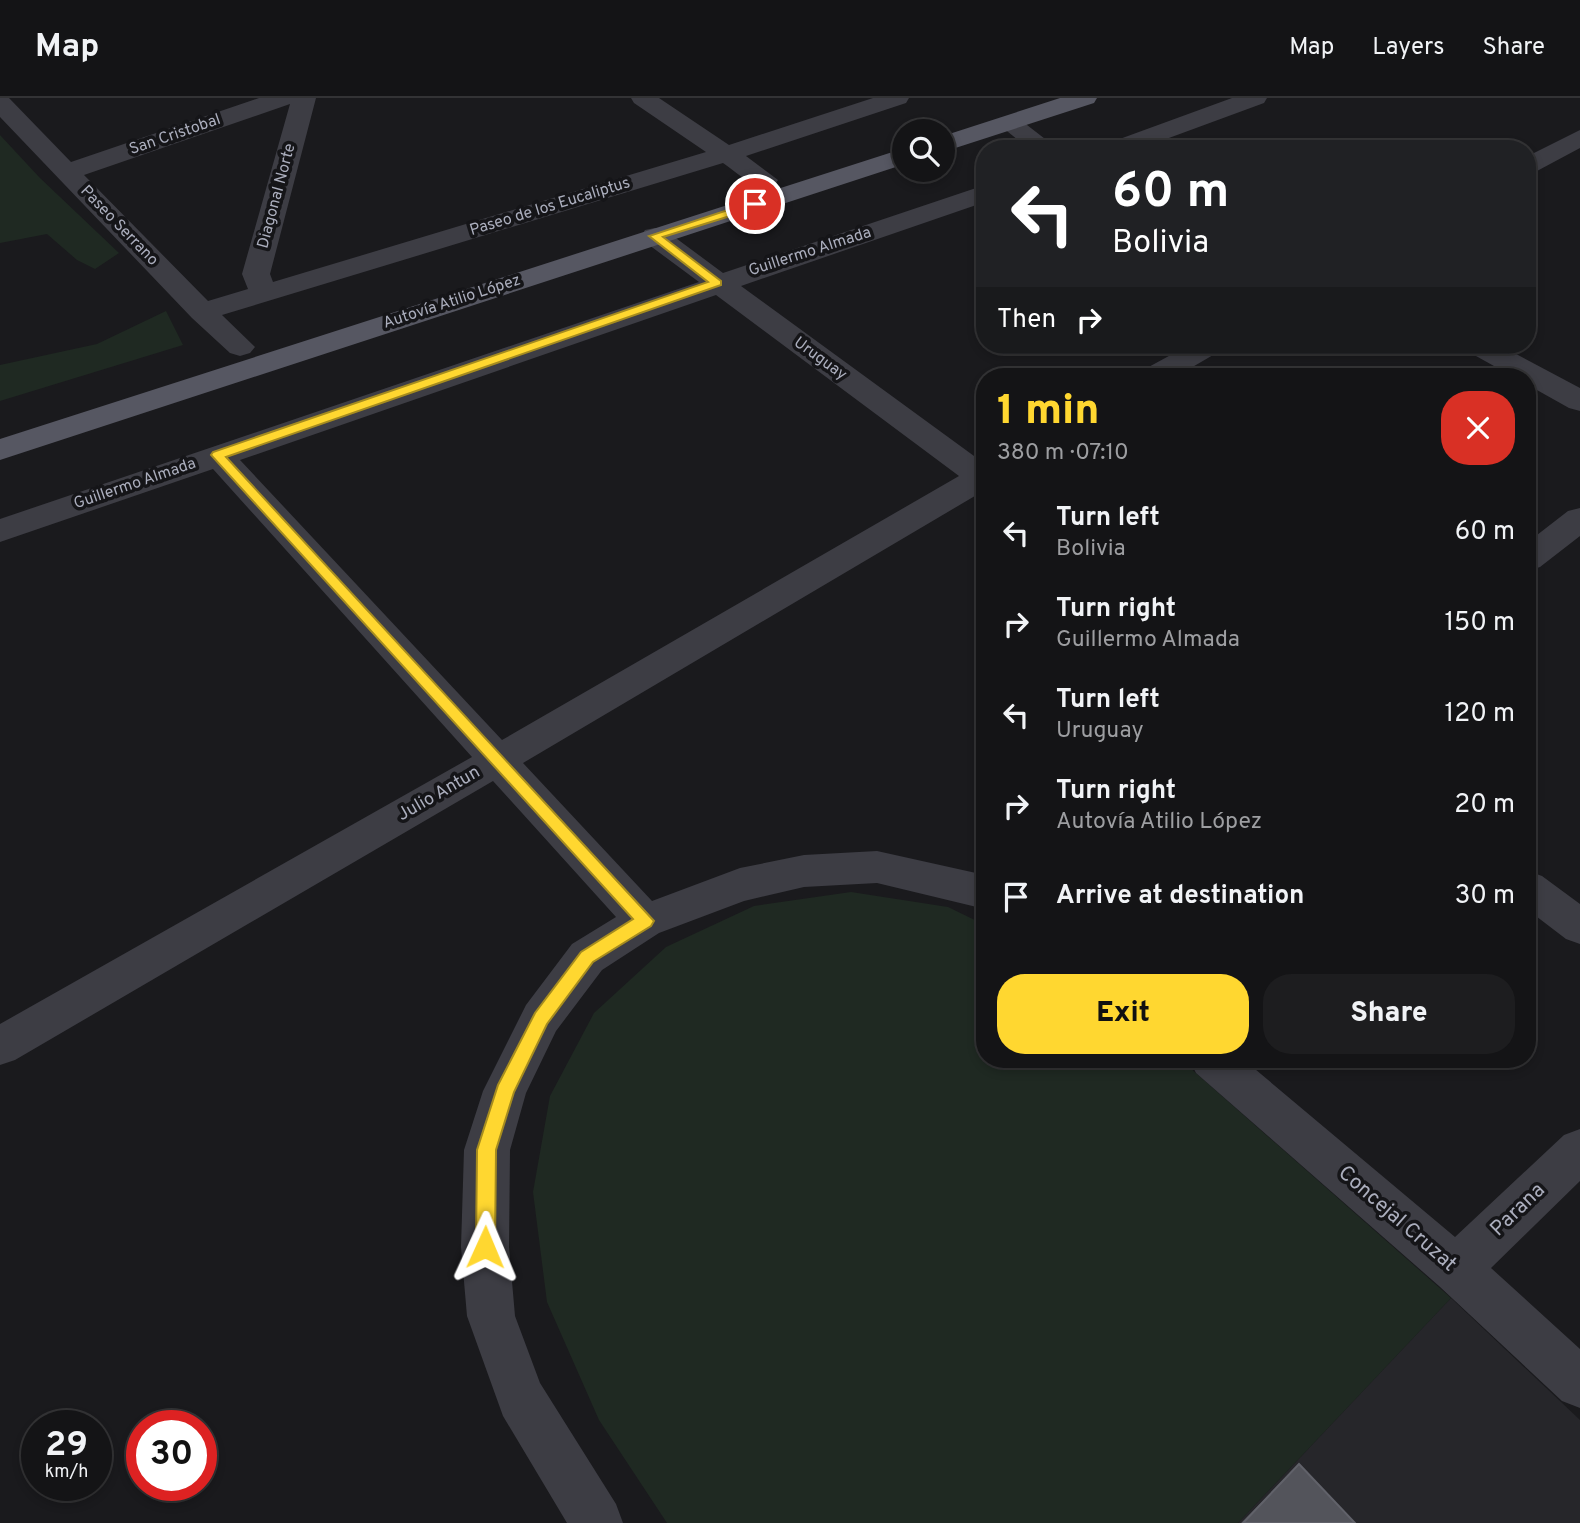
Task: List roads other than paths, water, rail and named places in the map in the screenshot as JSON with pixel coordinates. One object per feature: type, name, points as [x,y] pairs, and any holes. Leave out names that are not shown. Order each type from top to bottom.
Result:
[{"type":"main road","points":[[955,120],[1023,98]]},
{"type":"main road","points":[[955,140],[1085,98]]},
{"type":"main road","name":"Autovía Atilio López","points":[[0,424],[892,140]]},
{"type":"main road","name":"Autovía Atilio López","points":[[0,450],[892,160]]},
{"type":"street","name":"San Cristobal","points":[[67,172],[283,98]]},
{"type":"street","name":"Diagonal Norte","points":[[263,293],[256,274],[304,98]]},
{"type":"street","points":[[643,98],[765,180]]},
{"type":"street","name":"Paseo de los Eucaliptus","points":[[202,312],[726,153],[897,98]]},
{"type":"street","points":[[1140,140],[1255,98]]},
{"type":"street","name":"Paseo Serrano","points":[[0,103],[202,312],[240,346]]},
{"type":"street","points":[[1009,123],[1033,140]]},
{"type":"street","points":[[1536,162],[1580,138]]},
{"type":"street","name":"Guillermo Almada","points":[[0,531],[716,283],[976,196]]},
{"type":"street","name":"Uruguay","points":[[655,236],[976,471]]},
{"type":"street","points":[[1170,368],[1194,354]]},
{"type":"street","points":[[1494,354],[1519,368]]},
{"type":"street","points":[[1536,377],[1580,401]]},
{"type":"street","points":[[218,455],[645,921]]},
{"type":"street","name":"Julio Antun","points":[[0,1046],[498,761],[976,482]]},
{"type":"street","points":[[1536,553],[1580,519]]},
{"type":"street","points":[[597,1523],[521,1398],[491,1316],[485,1247],[486,1150],[505,1091],[541,1018],[587,957],[645,921],[740,885],[804,871],[877,867],[976,890]]},
{"type":"street","points":[[1536,894],[1580,927]]},
{"type":"street","name":"Concejal Cruzat","points":[[1222,1068],[1456,1269],[1580,1383]]},
{"type":"street","name":"Parana","points":[[1456,1269],[1580,1150]]}]
